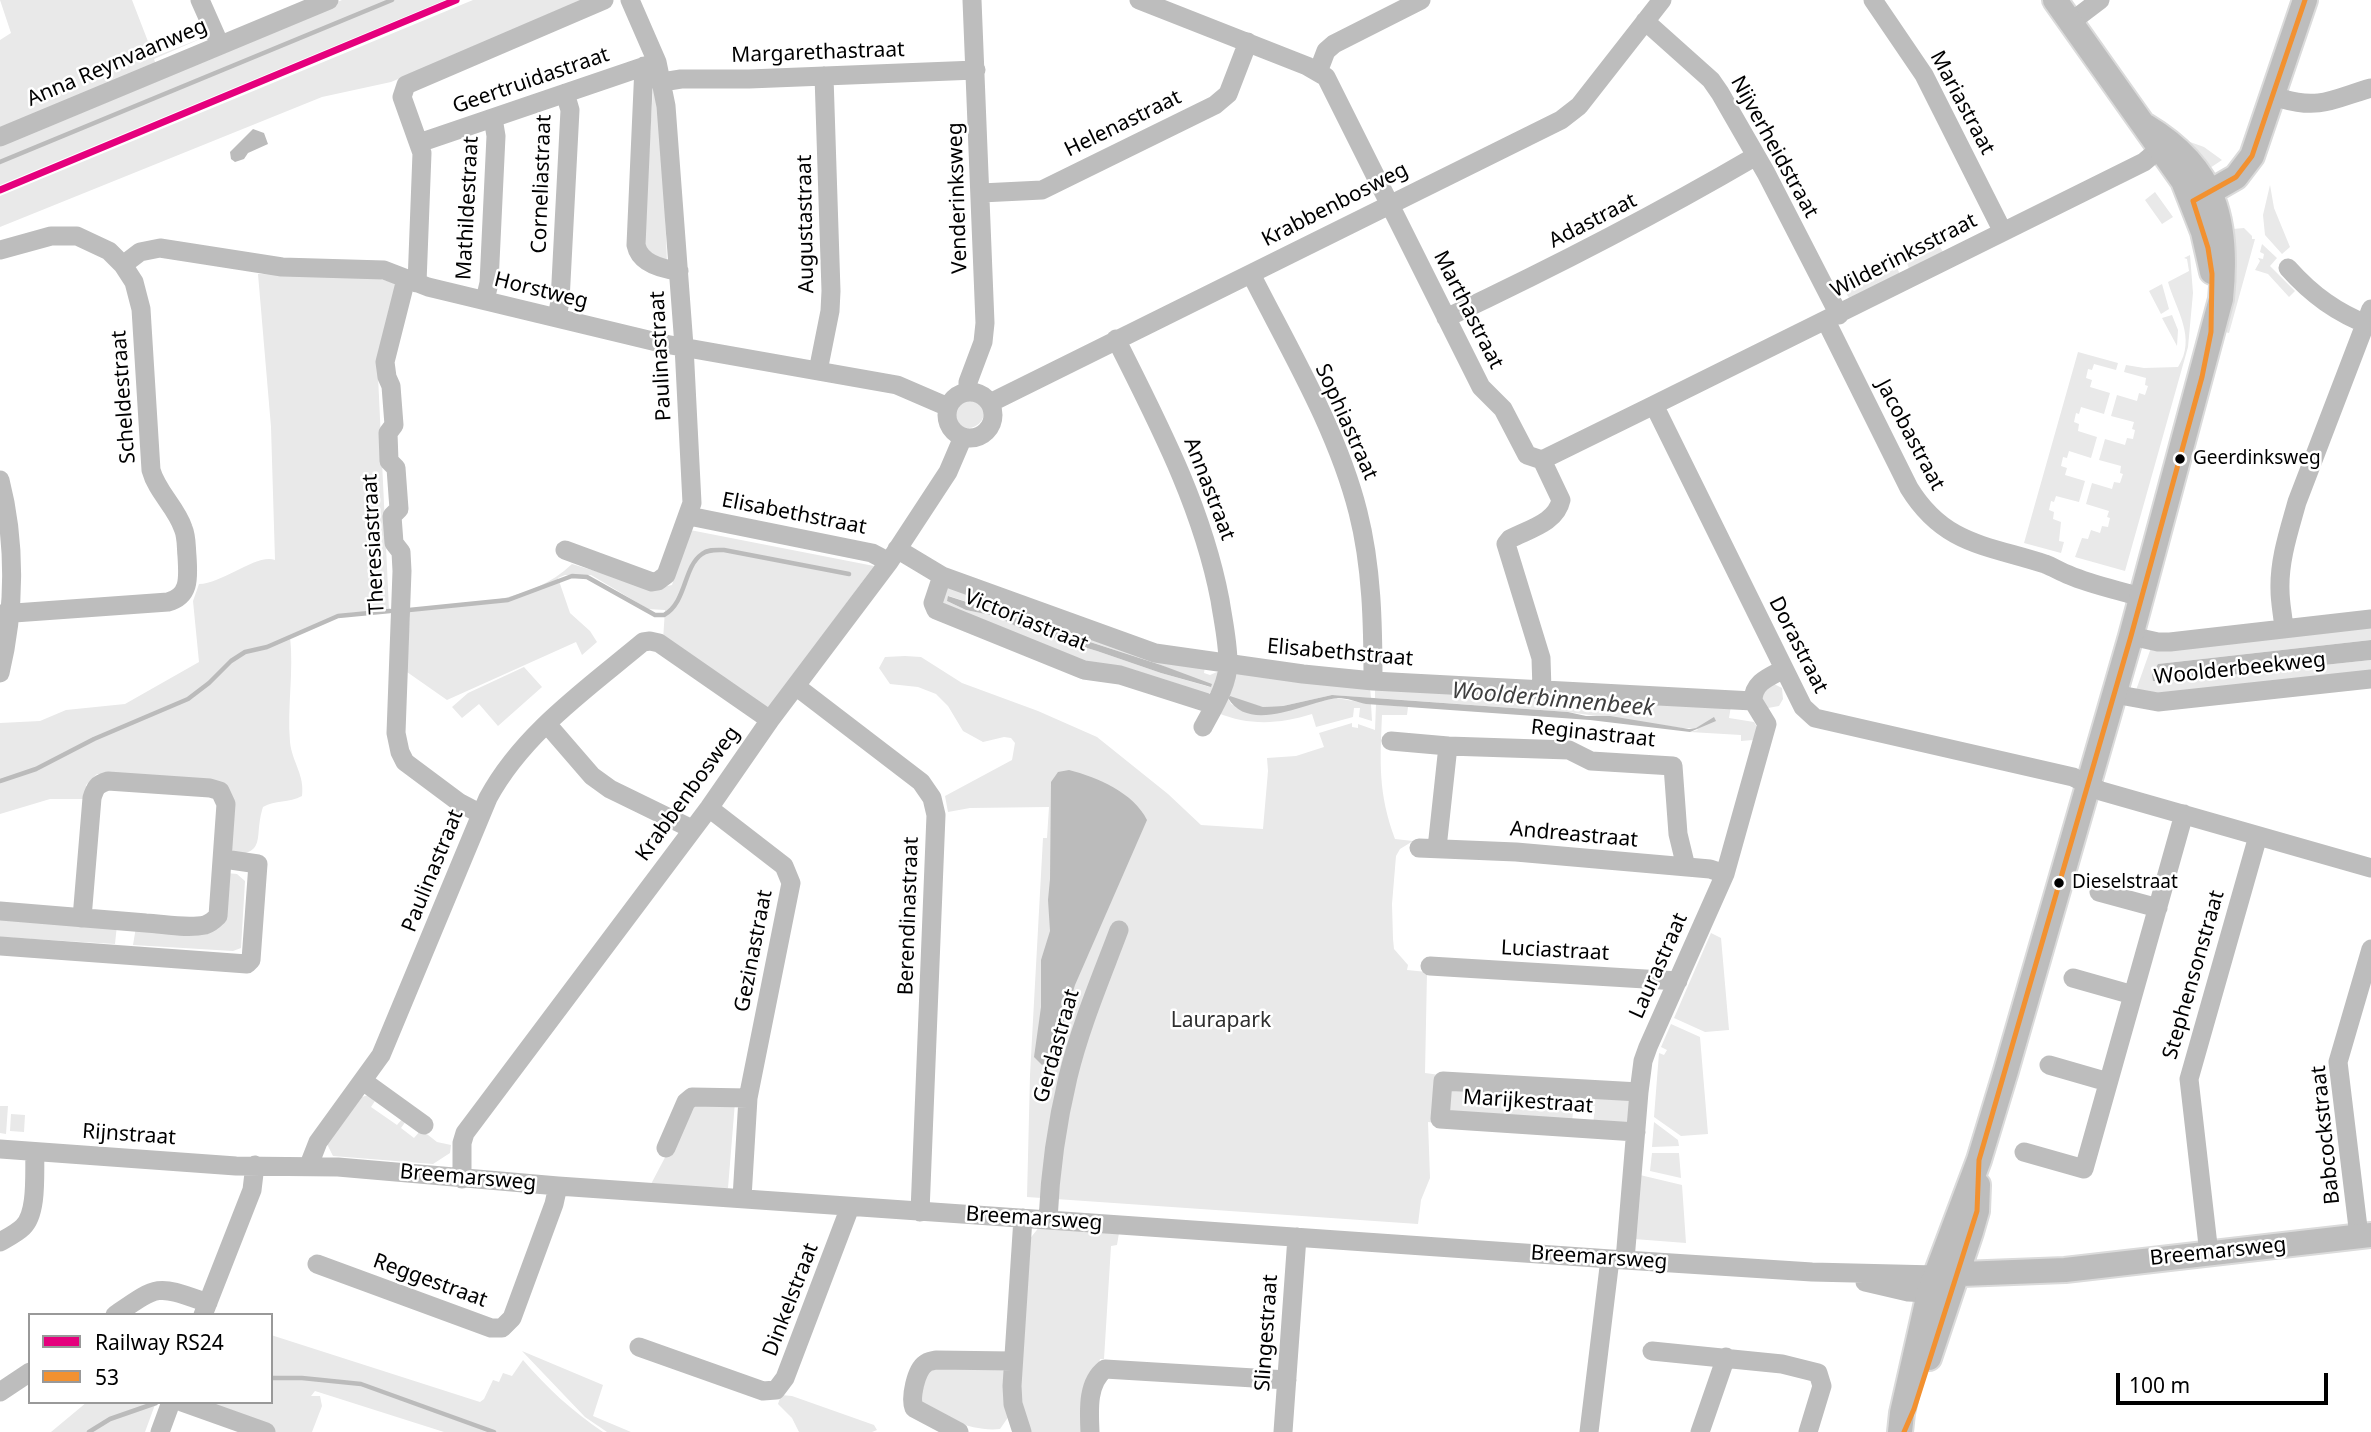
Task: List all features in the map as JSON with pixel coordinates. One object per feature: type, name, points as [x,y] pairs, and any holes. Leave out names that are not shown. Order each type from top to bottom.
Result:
[{"type":"main road","points":[[1902,1432],[1914,1409],[1943,1283],[1977,1211],[1979,1160],[2087,783],[2121,696],[2137,638],[2141,597],[2221,299],[2223,240],[2204,204],[2197,170],[2146,126],[2055,0]]},
{"type":"main road","points":[[2204,204],[2246,166],[2258,141],[2305,0]]},
{"type":"main road","points":[[2204,204],[2245,190],[2256,175],[2266,156],[2283,99],[2287,81],[2287,58]]},
{"type":"main road","name":"Breemarsweg","points":[[1943,1283],[2365,1235]]},
{"type":"street","points":[[200,0],[220,45]]},
{"type":"street","name":"Anna Reynvaanweg","points":[[0,137],[329,0]]},
{"type":"street","name":"Theresiastraat","points":[[481,814],[460,803],[405,762],[396,733],[402,571],[401,552],[394,543],[392,516],[398,509],[396,468],[389,461],[388,433],[394,425],[391,386],[385,362],[412,281],[422,153],[401,97],[405,85],[604,0]]},
{"type":"street","name":"Paulinastraat","points":[[565,550],[652,582],[658,581],[666,575],[692,503],[684,346],[666,106],[662,82],[650,64],[630,0]]},
{"type":"street","name":"Venderinksweg","points":[[968,391],[968,382],[983,342],[985,323],[972,0]]},
{"type":"street","points":[[1139,0],[1318,72],[1326,51],[1334,44],[1419,0]]},
{"type":"street","name":"Mariastraat","points":[[1873,0],[1924,75],[2003,232]]},
{"type":"street","points":[[2071,22],[2100,0]]},
{"type":"street","name":"Nijverheidstraat","points":[[1650,8],[1711,80],[1756,156],[1832,318]]},
{"type":"street","name":"Krabbenbosweg","points":[[990,403],[1570,113],[1578,106],[1650,8]]},
{"type":"street","name":"Helenastraat","points":[[981,193],[1042,190],[1215,105],[1228,94],[1248,42]]},
{"type":"street","name":"Paulinastraat","points":[[650,64],[636,245],[642,257],[660,269],[679,271]]},
{"type":"street","name":"Geertruidastraat","points":[[419,143],[650,64]]},
{"type":"street","name":"Margarethastraat","points":[[662,82],[681,79],[976,70]]},
{"type":"street","name":"Marthastraat","points":[[1318,72],[1326,77],[1338,97],[1481,387],[1503,409],[1527,455],[1542,460]]},
{"type":"street","name":"Augustastraat","points":[[818,371],[830,311],[831,291],[824,76]]},
{"type":"street","points":[[2283,99],[2306,105],[2328,103],[2371,88]]},
{"type":"street","name":"Corneliastraat","points":[[557,318],[570,110],[565,93]]},
{"type":"street","name":"Mathildestraat","points":[[485,300],[489,283],[496,136],[493,118]]},
{"type":"street","name":"Wilderinksstraat","points":[[1542,460],[2144,162],[2166,144]]},
{"type":"street","name":"Adastraat","points":[[1446,318],[1621,232],[1756,156]]},
{"type":"street","name":"Scheldestraat","points":[[0,250],[51,236],[78,236],[109,251],[123,265],[134,282],[141,309],[151,470],[157,488],[183,526],[188,583],[178,600],[168,602],[5,613]]},
{"type":"street","name":"Horstweg","points":[[123,265],[140,252],[160,248],[282,267],[374,269],[485,300],[665,344],[897,385],[948,407]]},
{"type":"street","points":[[2284,629],[2280,590],[2287,538],[2297,502],[2369,319],[2333,309],[2307,289],[2288,268]]},
{"type":"street","name":"Sophiastraat","points":[[1251,274],[1324,421],[1353,493],[1368,574],[1372,612],[1373,681]]},
{"type":"street","name":"Jacobastraat","points":[[1832,318],[1909,488],[1922,507],[1939,524],[1973,544],[2047,565],[2069,576],[2141,597]]},
{"type":"street","name":"Annastraat","points":[[1116,339],[1177,463],[1206,541],[1222,611],[1228,665]]},
{"type":"street","points":[[968,391],[980,393],[990,403],[994,416],[988,430],[974,438],[962,437],[948,422],[948,407],[954,397],[968,391]]},
{"type":"street","name":"Dorastraat","points":[[1654,405],[1804,708],[1815,718],[2073,777],[2087,783]]},
{"type":"street","name":"Krabbenbosweg","points":[[462,1179],[462,1143],[465,1133],[709,808],[893,556],[948,472],[962,437]]},
{"type":"street","points":[[1542,460],[1560,505],[1554,516],[1510,539],[1506,544],[1541,658],[1542,690]]},
{"type":"street","points":[[0,480],[11,535],[0,673]]},
{"type":"street","name":"Elisabethstraat","points":[[689,516],[893,556],[1155,653],[1228,665],[1373,681],[1753,701]]},
{"type":"street","name":"Victoriastraat","points":[[942,576],[933,603],[936,610],[1084,670],[1120,675],[1214,705]]},
{"type":"street","name":"Woolderbeekweg","points":[[2137,638],[2171,642],[2371,619]]},
{"type":"street","name":"Paulinastraat","points":[[309,1166],[318,1142],[385,1046],[498,779],[547,724],[643,642],[656,642],[771,720]]},
{"type":"street","points":[[1203,727],[1228,665]]},
{"type":"street","points":[[1753,701],[1756,686],[1784,669]]},
{"type":"street","name":"Woolderbeekweg","points":[[2121,696],[2158,702],[2371,679]]},
{"type":"street","name":"Berendinastraat","points":[[797,687],[921,782],[934,803],[936,815],[920,1212]]},
{"type":"street","name":"Laurastraat","points":[[1589,1432],[1618,1260],[1639,1092],[1648,1047],[1725,874],[1767,724],[1753,701]]},
{"type":"street","points":[[547,724],[592,776],[610,789],[692,829]]},
{"type":"street","name":"Reginastraat","points":[[1391,741],[1448,746],[1569,750],[1591,761],[1673,766],[1678,834],[1686,867]]},
{"type":"street","name":"Andreastraat","points":[[1448,746],[1428,848],[1516,852],[1710,869],[1725,874]]},
{"type":"street","points":[[0,911],[82,918],[193,926],[214,921],[218,916],[226,804],[220,791],[108,781],[94,788],[82,918]]},
{"type":"street","points":[[2087,783],[2101,791],[2371,868]]},
{"type":"street","name":"Gezinastraat","points":[[709,808],[784,866],[791,883],[748,1098],[742,1198]]},
{"type":"street","points":[[2024,1152],[2084,1169],[2184,814]]},
{"type":"street","name":"Stephensonstraat","points":[[2209,1254],[2189,1079],[2258,836]]},
{"type":"street","points":[[0,946],[247,964],[251,960],[258,864],[223,859]]},
{"type":"street","points":[[2099,892],[2158,908]]},
{"type":"street","points":[[126,954],[128,921]]},
{"type":"street","name":"Gerdastraat","points":[[1048,1220],[1060,1118],[1068,1078],[1119,930]]},
{"type":"street","name":"Babcockstraat","points":[[2365,1235],[2339,1062],[2371,949]]},
{"type":"street","name":"Luciastraat","points":[[1430,966],[1678,981]]},
{"type":"street","points":[[2073,978],[2133,995]]},
{"type":"street","points":[[2049,1065],[2109,1082]]},
{"type":"street","name":"Marijkestraat","points":[[1636,1132],[1440,1119],[1443,1080],[1639,1092]]},
{"type":"street","points":[[363,1081],[424,1125]]},
{"type":"street","points":[[666,1148],[686,1102],[692,1097],[748,1098]]},
{"type":"street","name":"Rijnstraat","points":[[0,1149],[236,1166],[255,1165]]},
{"type":"street","points":[[0,1242],[24,1227],[33,1209],[35,1152]]},
{"type":"street","points":[[118,1313],[149,1292],[160,1289],[171,1290],[205,1309],[253,1190],[255,1165]]},
{"type":"street","name":"Breemarsweg","points":[[255,1165],[309,1166],[850,1207],[1943,1283]]},
{"type":"street","name":"Reggestraat","points":[[317,1264],[491,1328],[502,1328],[512,1318],[554,1204],[558,1186]]},
{"type":"street","name":"Dinkelstraat","points":[[639,1347],[763,1391],[776,1390],[785,1378],[850,1207]]},
{"type":"street","points":[[1021,1432],[1013,1404],[1013,1361],[1023,1218]]},
{"type":"street","name":"Slingestraat","points":[[1283,1432],[1297,1237]]},
{"type":"street","points":[[1652,1351],[1782,1364],[1818,1373],[1822,1386],[1808,1432]]},
{"type":"street","points":[[1700,1432],[1726,1357]]},
{"type":"street","points":[[959,1432],[914,1408],[911,1399],[922,1366],[936,1360],[1013,1361]]},
{"type":"street","points":[[1090,1432],[1091,1388],[1095,1377],[1105,1368],[1287,1380]]},
{"type":"street","points":[[0,1392],[28,1373]]},
{"type":"street","points":[[160,1432],[170,1404]]},
{"type":"street","points":[[188,1404],[266,1432]]},
{"type":"green space","points":[[0,0],[132,0],[154,57],[207,36],[154,59],[156,65],[0,131],[0,40],[11,33]]},
{"type":"green space","points":[[342,0],[445,0],[0,185],[0,143]]},
{"type":"green space","points":[[473,0],[590,0],[391,82],[322,97],[0,227],[0,196]]},
{"type":"green space","points":[[653,89],[661,98],[667,263],[643,248]]},
{"type":"green space","points":[[2179,138],[2204,147],[2222,160],[2207,170]]},
{"type":"green space","points":[[2270,185],[2274,208],[2290,247],[2282,254],[2265,235],[2263,215]]},
{"type":"green space","points":[[2155,192],[2173,217],[2162,224],[2145,200]]},
{"type":"green space","points":[[2244,228],[2252,239],[2255,239],[2229,333],[2225,332],[2235,280],[2233,229]]},
{"type":"green space","points":[[2262,244],[2277,258],[2270,266],[2295,291],[2289,297],[2268,274],[2255,270],[2260,261],[2258,258],[2263,259],[2264,254],[2260,252]]},
{"type":"green space","points":[[1940,247],[1943,252],[1909,269],[1907,263]]},
{"type":"green space","points":[[2190,255],[2193,293],[2188,347],[2125,571],[2075,557],[2082,538],[2088,539],[2091,530],[2100,533],[2102,526],[2108,527],[2109,511],[2086,504],[2092,483],[2112,489],[2114,482],[2120,483],[2123,474],[2120,473],[2121,466],[2099,460],[2105,439],[2125,445],[2127,438],[2133,439],[2134,422],[2111,416],[2117,395],[2137,401],[2139,393],[2145,395],[2148,386],[2145,385],[2146,378],[2124,372],[2126,365],[2144,368],[2178,367],[2183,356],[2186,345],[2183,324],[2168,282],[2189,271],[2187,259],[2184,258]]},
{"type":"green space","points":[[1897,268],[1900,274],[1849,298],[1846,293]]},
{"type":"green space","points":[[258,274],[370,276],[398,284],[378,376],[389,610],[348,613],[290,636],[290,742],[302,782],[302,796],[263,807],[254,848],[249,852],[227,855],[220,783],[97,774],[86,785],[85,799],[50,799],[0,814],[0,723],[40,721],[66,710],[125,704],[199,662],[193,601],[199,584],[219,579],[259,561],[275,560],[271,427]]},
{"type":"green space","points":[[2162,284],[2169,309],[2161,314],[2149,291]]},
{"type":"green space","points":[[2172,315],[2178,330],[2177,346],[2162,318]]},
{"type":"green space","points":[[2078,352],[2118,363],[2116,370],[2094,364],[2092,370],[2088,369],[2086,378],[2092,380],[2090,387],[2110,393],[2104,414],[2081,407],[2079,414],[2076,413],[2074,422],[2079,424],[2078,431],[2097,437],[2091,458],[2069,451],[2067,458],[2063,457],[2061,466],[2067,468],[2065,475],[2085,481],[2079,502],[2056,496],[2054,502],[2051,501],[2049,510],[2054,512],[2053,519],[2061,522],[2059,541],[2064,542],[2061,553],[2024,543]]},
{"type":"green space","points":[[968,396],[979,401],[984,412],[979,423],[968,428],[957,423],[952,412],[957,401]]},
{"type":"green space","points":[[690,530],[874,566],[768,709],[663,640],[665,610],[648,609],[591,575],[565,575],[558,578],[570,613],[590,631],[597,642],[582,655],[576,642],[447,700],[407,672],[410,610],[517,595],[555,577],[572,564],[654,589],[672,585]]},
{"type":"green space","points":[[951,587],[1205,666],[1204,673],[1210,675],[1217,672],[1220,675],[1207,695],[1084,665],[945,609],[942,600],[945,590]],"holes":[[[949,596],[1161,665],[1210,687],[1020,628],[995,616],[966,610],[947,601]]]},
{"type":"green space","points":[[2371,624],[2371,640],[2158,664],[2153,681],[2371,660],[2371,672],[2160,695],[2135,693],[2152,645]]},
{"type":"green space","name":"Laurapark","points":[[885,657],[921,657],[962,683],[1038,711],[1097,737],[1168,794],[1201,825],[1263,829],[1267,758],[1296,756],[1324,747],[1319,733],[1352,723],[1352,727],[1358,728],[1358,724],[1375,730],[1376,704],[1408,707],[1407,715],[1382,715],[1381,763],[1383,792],[1395,839],[1413,841],[1400,849],[1396,856],[1392,904],[1394,949],[1408,965],[1407,970],[1427,972],[1425,1073],[1440,1075],[1437,1123],[1428,1122],[1430,1178],[1421,1200],[1418,1224],[1027,1197],[1030,1075],[1043,838],[1047,838],[1049,807],[970,808],[948,812],[945,796],[1012,760],[1015,743],[1011,738],[1004,737],[983,742],[963,731],[948,706],[936,694],[918,687],[890,684],[879,668]]},
{"type":"green space","points":[[524,667],[542,687],[498,726],[479,704],[462,718],[452,707],[468,693]]},
{"type":"green space","points":[[1235,673],[1370,687],[1371,698],[1332,695],[1283,706],[1263,707],[1228,698],[1231,704],[1256,714],[1336,698],[1371,704],[1372,721],[1359,717],[1360,708],[1354,708],[1353,717],[1316,727],[1312,714],[1288,720],[1253,722],[1218,713]]},
{"type":"green space","points":[[1772,683],[1782,688],[1783,699],[1779,706],[1768,708],[1759,699]]},
{"type":"green space","points":[[1375,687],[1731,706],[1729,718],[1754,722],[1757,727],[1753,740],[1741,741],[1741,735],[1690,732],[1698,730],[1568,712],[1375,698]]},
{"type":"green space","points":[[226,873],[237,874],[245,881],[241,948],[233,951],[133,945],[136,927],[213,927]]},
{"type":"green space","points":[[0,918],[117,925],[115,944],[0,937]]},
{"type":"green space","points":[[1711,933],[1721,938],[1729,1030],[1705,1032],[1674,1018]]},
{"type":"green space","points":[[1671,1024],[1700,1037],[1708,1134],[1681,1136],[1654,1117],[1659,1053],[1664,1055],[1667,1050],[1661,1047]]},
{"type":"green space","points":[[1451,1087],[1575,1093],[1572,1122],[1449,1112]]},
{"type":"green space","points":[[1579,1093],[1630,1100],[1629,1123],[1593,1125],[1595,1106],[1578,1104]]},
{"type":"green space","points":[[368,1095],[375,1101],[371,1107],[397,1125],[402,1119],[406,1121],[401,1128],[414,1138],[423,1131],[437,1142],[451,1145],[450,1153],[433,1164],[333,1156],[327,1144],[362,1097]]},
{"type":"green space","points":[[694,1102],[735,1102],[728,1188],[650,1186]]},
{"type":"green space","points":[[0,1106],[8,1106],[6,1134],[0,1133]]},
{"type":"green space","points":[[11,1114],[25,1115],[24,1132],[10,1131]]},
{"type":"green space","points":[[1654,1122],[1678,1140],[1679,1146],[1652,1147]]},
{"type":"green space","points":[[1652,1153],[1679,1153],[1681,1178],[1650,1171]]},
{"type":"green space","points":[[1640,1175],[1682,1185],[1686,1243],[1634,1239]]},
{"type":"green space","points":[[1040,1226],[1119,1233],[1117,1245],[1111,1246],[1104,1359],[1100,1359],[1084,1432],[1027,1432],[1019,1401],[1028,1241]]},
{"type":"green space","points":[[273,1336],[480,1402],[493,1380],[499,1382],[503,1373],[512,1376],[523,1360],[560,1399],[603,1432],[444,1432],[315,1391],[311,1396],[320,1396],[322,1406],[312,1432],[269,1432],[204,1404],[273,1404]]},
{"type":"green space","points":[[522,1351],[603,1385],[593,1416],[631,1432],[607,1432],[585,1417]]},
{"type":"green space","points":[[928,1366],[1005,1368],[1009,1416],[1000,1429],[969,1426],[919,1406]]},
{"type":"green space","points":[[781,1395],[792,1396],[874,1425],[877,1430],[799,1432],[792,1418],[778,1404]]},
{"type":"green space","points":[[85,1404],[155,1404],[145,1432],[51,1432]]},
{"type":"shaded area","points":[[253,129],[264,133],[268,144],[235,162],[231,159],[230,152]]},
{"type":"shaded area","points":[[948,596],[1161,665],[1212,684],[1211,687],[1020,628],[995,616],[966,610],[947,601]]},
{"type":"shaded area","points":[[2371,640],[2371,660],[2153,681],[2152,674],[2158,664]]},
{"type":"shaded area","points":[[1332,695],[1610,716],[1689,729],[1696,728],[1714,717],[1716,721],[1690,732],[1590,720],[1366,704],[1338,698],[1265,715],[1250,714],[1238,709],[1228,698],[1230,696],[1263,707],[1283,706]]},
{"type":"shaded area","points":[[1069,770],[1091,777],[1124,794],[1141,810],[1147,820],[1075,985],[1053,1057],[1042,1065],[1034,1057],[1041,1007],[1041,960],[1050,931],[1048,900],[1051,782],[1058,772]]},
{"type":"waterway","points":[[0,162],[392,0]]},
{"type":"waterway","name":"Woolderbinnenbeek","points":[[409,610],[508,600],[572,576],[587,577],[655,615],[664,615],[677,602],[696,560],[704,552],[713,550],[849,574]]},
{"type":"waterway","name":"Woolderbinnenbeek","points":[[0,781],[36,769],[94,739],[188,699],[245,652],[267,647],[338,616],[390,611]]},
{"type":"waterway","points":[[273,1378],[361,1384],[494,1432]]},
{"type":"waterway","points":[[89,1432],[110,1419],[153,1404]]},
{"type":"rail line","name":"RS24","points":[[0,190],[456,0]]},
{"type":"transit line","name":"53","points":[[2193,201],[2236,177],[2252,156],[2305,0]]},
{"type":"transit line","name":"53","points":[[1904,1432],[1914,1409],[1977,1211],[1979,1160],[2131,636],[2202,377],[2211,332],[2212,274],[2208,248],[2193,201]]},
{"type":"place","name":"Geerdinksweg","points":[[2180,459]]},
{"type":"place","name":"Dieselstraat","points":[[2059,883]]}]
